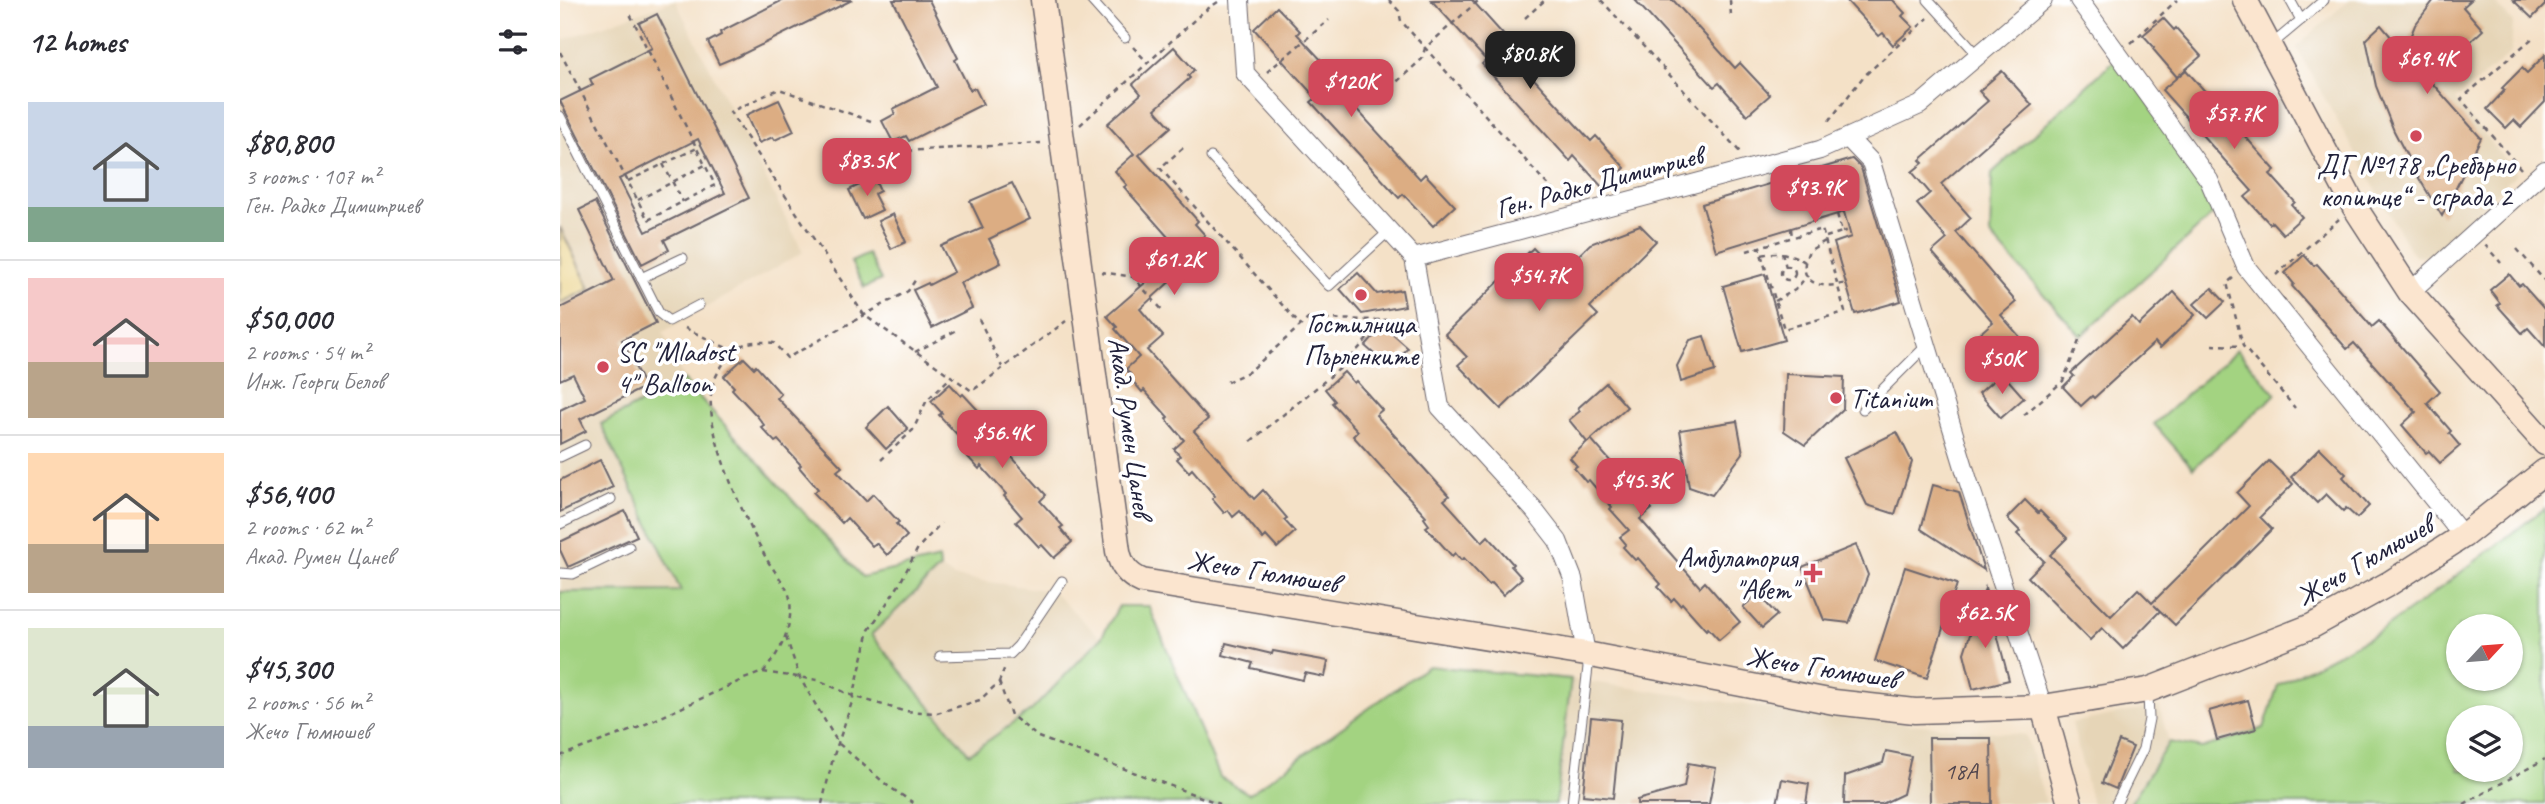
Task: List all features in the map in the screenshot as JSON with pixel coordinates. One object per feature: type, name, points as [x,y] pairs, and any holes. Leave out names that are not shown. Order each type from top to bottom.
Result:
[{"type":"street","name":"Акад. Румен Цанев","points":[[1043,0],[1116,537],[1124,569]]},
{"type":"street","points":[[1240,0],[1245,73],[1413,258],[1440,407],[1541,517],[1558,541],[1573,579],[1586,654]]},
{"type":"street","name":"Ген. Радко Димитриев","points":[[1413,258],[1820,150],[1920,105],[2043,0]]},
{"type":"street","points":[[2079,0],[2209,180],[2246,267],[2463,536]]},
{"type":"street","points":[[2245,0],[2354,206],[2410,292],[2545,443]]},
{"type":"street","points":[[1849,138],[1871,162],[2043,707],[2070,804]]},
{"type":"street","points":[[2410,292],[2539,176]]},
{"type":"street","name":"Жечо Гюмюшев","points":[[1124,569],[1132,577],[1142,581],[1586,654],[1835,702],[1914,711],[2043,707],[2148,690],[2312,626],[2390,583],[2463,536],[2545,471]]},
{"type":"lane","points":[[1091,0],[1125,38]]},
{"type":"lane","points":[[1928,0],[1979,55]]},
{"type":"lane","points":[[2290,0],[2301,20]]},
{"type":"lane","points":[[2270,46],[2324,0]]},
{"type":"lane","points":[[560,116],[659,313],[669,321],[699,306]]},
{"type":"lane","points":[[1211,157],[1329,286],[1389,231]]},
{"type":"lane","points":[[641,278],[683,258]]},
{"type":"lane","points":[[1863,409],[1927,345]]},
{"type":"lane","points":[[560,457],[585,445]]},
{"type":"lane","points":[[560,524],[611,499]]},
{"type":"lane","points":[[560,573],[573,574],[629,547]]},
{"type":"lane","points":[[940,656],[1010,654],[1062,582]]},
{"type":"lane","points":[[1572,804],[1588,667],[1586,654]]},
{"type":"lane","points":[[2116,804],[2143,749],[2149,719],[2148,690]]},
{"type":"path","points":[[1075,130],[1203,12],[1221,0]]},
{"type":"path","points":[[1389,0],[1399,11],[1401,21],[1575,215]]},
{"type":"path","points":[[1390,88],[1422,59],[1425,48],[1479,0]]},
{"type":"path","points":[[1525,18],[1545,0]]},
{"type":"path","points":[[1601,0],[1754,167]]},
{"type":"path","points":[[1730,0],[1731,16]]},
{"type":"path","points":[[2118,57],[2177,0]]},
{"type":"path","points":[[1829,121],[1863,77],[1937,10]]},
{"type":"path","points":[[560,52],[648,220],[715,185],[629,12]]},
{"type":"path","points":[[1254,83],[1329,20]]},
{"type":"path","points":[[2535,36],[2462,99],[2539,176]]},
{"type":"path","points":[[1125,38],[1147,62]]},
{"type":"path","points":[[871,121],[779,89],[730,112],[864,315],[972,391],[1068,320]]},
{"type":"path","points":[[887,152],[1045,143]]},
{"type":"path","points":[[628,181],[697,148]]},
{"type":"path","points":[[1183,148],[1160,168],[1301,326]]},
{"type":"path","points":[[663,164],[683,202]]},
{"type":"path","points":[[638,200],[705,165]]},
{"type":"path","points":[[1837,214],[1842,232]]},
{"type":"path","points":[[2263,287],[2342,216]]},
{"type":"path","points":[[1791,229],[1793,237]]},
{"type":"path","points":[[1747,251],[1759,247],[1793,237],[1822,229],[1845,312],[1784,328],[1759,247]]},
{"type":"path","points":[[1846,283],[1818,286],[1808,275],[1805,262],[1812,247],[1849,230]]},
{"type":"path","points":[[2475,234],[2501,263]]},
{"type":"path","points":[[2517,249],[2545,281]]},
{"type":"path","points":[[1762,255],[1782,253],[1805,262]]},
{"type":"path","points":[[1782,253],[1786,267]]},
{"type":"path","points":[[1786,267],[1781,274],[1785,279],[1791,279],[1795,271],[1805,268]]},
{"type":"path","points":[[1786,267],[1795,271]]},
{"type":"path","points":[[2246,267],[2227,283],[2243,346],[2295,408]]},
{"type":"path","points":[[1094,271],[1133,277],[1164,312]]},
{"type":"path","points":[[1775,301],[1795,290],[1808,275]]},
{"type":"path","points":[[560,756],[635,729],[763,672],[775,659],[786,637],[790,597],[766,559],[732,484],[714,430],[711,391],[720,369],[733,351],[753,341],[774,343],[787,358],[908,291],[916,279]]},
{"type":"path","points":[[1227,382],[1250,372],[1308,319],[1426,318]]},
{"type":"path","points":[[979,319],[1003,368]]},
{"type":"path","points":[[1251,441],[1343,366],[1384,320]]},
{"type":"path","points":[[669,321],[733,351]]},
{"type":"path","points":[[915,352],[955,331]]},
{"type":"path","points":[[2024,415],[2063,381],[2081,335]]},
{"type":"path","points":[[2212,345],[2243,346]]},
{"type":"path","points":[[881,460],[913,430],[927,400],[951,377]]},
{"type":"path","points":[[822,804],[869,630],[899,585],[918,548],[941,523]]},
{"type":"path","points":[[786,637],[800,678],[838,743],[888,786],[915,804]]},
{"type":"path","points":[[763,672],[818,680],[853,696],[903,711],[937,713],[980,700],[999,682],[1010,654]]},
{"type":"path","points":[[999,682],[1011,715],[1038,737],[1220,804]]},
{"type":"path","points":[[2464,804],[2545,760]]},
{"type":"shaded area","points":[[675,0],[803,252],[663,332],[684,380],[601,424],[681,592],[560,592],[560,41]]},
{"type":"shaded area","name":"ДГ №178 „Сребърно копитце“ - сграда 2","points":[[2349,0],[2493,0],[2513,23],[2511,53],[2455,100],[2517,173],[2432,255],[2414,256],[2408,247],[2296,47]]},
{"type":"shaded area","points":[[940,568],[954,577],[1052,591],[1101,638],[1032,710],[969,755],[871,635]]},
{"type":"shaded area","points":[[1571,679],[1815,715],[2026,735],[2046,804],[1556,804]]},
{"type":"shaded area","points":[[2159,706],[2169,742],[2130,804],[2092,804],[2072,723]]},
{"type":"green space","points":[[2118,57],[2221,207],[2081,336],[1990,235],[1992,173]]},
{"type":"green space","points":[[868,254],[881,280],[864,288],[851,262]]},
{"type":"green space","points":[[2237,350],[2276,394],[2193,468],[2154,424]]},
{"type":"green space","points":[[684,380],[862,577],[939,559],[940,568],[871,635],[969,754],[1032,710],[1101,638],[1119,606],[1149,606],[1220,777],[1249,794],[1428,666],[1571,679],[1556,804],[560,804],[560,592],[681,591],[601,424]]},
{"type":"green space","points":[[2545,508],[2545,804],[2130,804],[2169,742],[2202,748],[2264,728],[2278,685],[2376,634]]},
{"type":"sand","points":[[560,227],[590,289],[560,303]]},
{"type":"building","points":[[783,0],[852,0],[719,64],[708,42],[721,35],[720,32]]},
{"type":"building","points":[[893,0],[929,0],[958,58],[955,60],[970,90],[975,88],[983,104],[909,141],[906,136],[893,142],[882,121],[895,114],[893,109],[937,87]]},
{"type":"building","points":[[1431,0],[1472,0],[1508,40],[1503,45],[1591,141],[1596,136],[1625,168],[1603,188],[1574,156],[1570,161],[1482,64],[1486,60]]},
{"type":"building","points":[[1635,0],[1673,0],[1735,68],[1740,63],[1770,95],[1747,115],[1719,83],[1714,87]]},
{"type":"building","points":[[1846,0],[1893,0],[1905,13],[1902,16],[1913,27],[1893,45],[1883,33],[1879,36]]},
{"type":"building","points":[[2434,0],[2471,0],[2463,7],[2483,30],[2444,66],[2437,59],[2423,73],[2481,138],[2442,216],[2394,131],[2376,86],[2366,39],[2381,25],[2404,52],[2415,25]]},
{"type":"building","points":[[2513,0],[2545,0],[2545,5],[2532,18]]},
{"type":"building","points":[[1277,7],[1300,31],[1297,34],[1338,78],[1332,82],[1420,179],[1425,174],[1455,206],[1433,226],[1403,194],[1399,198],[1311,102],[1316,98],[1254,29]]},
{"type":"building","points":[[657,14],[749,198],[664,240],[669,250],[642,264],[560,101],[593,85],[590,79],[652,48],[639,23]],"holes":[[[698,139],[725,193],[646,232],[619,179]]]},
{"type":"building","points":[[2163,18],[2174,30],[2176,28],[2201,56],[2177,77],[2143,35]]},
{"type":"building","points":[[1174,47],[1194,70],[1188,76],[1190,78],[1155,109],[1171,127],[1139,155],[1198,221],[1195,224],[1205,235],[1169,268],[1176,276],[1140,309],[1163,336],[1147,350],[1208,419],[1194,431],[1254,499],[1263,490],[1287,518],[1284,520],[1295,532],[1277,548],[1266,536],[1263,539],[1240,511],[1233,517],[1228,510],[1224,513],[1212,499],[1215,496],[1192,469],[1189,472],[1177,459],[1180,456],[1174,449],[1184,440],[1166,419],[1168,417],[1130,378],[1132,376],[1126,369],[1139,357],[1107,316],[1145,283],[1132,268],[1168,237],[1124,187],[1127,185],[1115,171],[1134,154],[1107,124],[1141,94],[1133,84]]},
{"type":"building","points":[[2545,55],[2545,102],[2521,127],[2514,120],[2506,128],[2487,109],[2505,90],[2502,88],[2522,68],[2527,73]]},
{"type":"building","points":[[2186,70],[2275,170],[2270,174],[2295,202],[2292,205],[2302,217],[2283,234],[2245,197],[2252,191],[2162,90]]},
{"type":"building","points":[[2002,71],[2032,105],[1941,184],[1971,218],[1956,232],[2016,302],[2001,315],[2025,343],[2023,345],[2033,357],[2012,376],[1977,336],[1993,322],[1932,252],[1947,239],[1917,204],[1930,193],[1912,172],[1923,163],[1920,160],[1988,101],[1979,91]]},
{"type":"building","points":[[779,100],[794,131],[775,140],[773,137],[759,143],[746,115]]},
{"type":"building","points":[[1852,159],[1861,168],[1901,301],[1855,314],[1834,243],[1851,237],[1844,212],[1716,251],[1702,204]]},
{"type":"building","points":[[874,178],[880,191],[874,194],[882,210],[863,219],[849,190]]},
{"type":"building","points":[[1012,183],[1030,219],[989,239],[1001,263],[960,283],[972,308],[932,328],[913,290],[954,272],[941,246],[983,228],[970,201]]},
{"type":"building","points":[[595,202],[656,323],[622,340],[645,387],[580,419],[586,431],[560,444],[560,410],[585,398],[573,374],[560,380],[560,308],[614,281],[579,210]]},
{"type":"building","points":[[893,214],[906,242],[891,249],[878,221]]},
{"type":"building","points":[[1640,225],[1656,241],[1590,307],[1598,315],[1501,409],[1458,365],[1467,357],[1445,334],[1533,248],[1559,275],[1590,244]]},
{"type":"building","points":[[2304,255],[2314,266],[2317,264],[2372,327],[2379,321],[2440,391],[2427,403],[2460,446],[2440,463],[2429,451],[2426,453],[2402,425],[2416,412],[2354,343],[2347,349],[2292,286],[2294,284],[2285,273]]},
{"type":"building","points":[[1358,273],[1377,294],[1402,290],[1405,306],[1362,314],[1340,289]]},
{"type":"building","points":[[1765,274],[1784,340],[1742,352],[1723,286]]},
{"type":"building","points":[[2509,274],[2519,286],[2522,284],[2545,310],[2545,347],[2528,328],[2522,333],[2497,305],[2500,303],[2490,290]]},
{"type":"building","points":[[2212,288],[2225,302],[2208,318],[2194,304]]},
{"type":"building","points":[[2174,292],[2195,315],[2160,348],[2155,342],[2094,398],[2092,396],[2081,406],[2063,387],[2074,376],[2071,373],[2132,317],[2139,325]]},
{"type":"building","points":[[1383,326],[1408,348],[1390,368],[1365,346]]},
{"type":"building","points":[[1704,336],[1715,371],[1681,382],[1677,366],[1690,340]]},
{"type":"building","points":[[744,358],[754,368],[756,366],[781,394],[777,398],[842,467],[837,471],[866,501],[873,494],[899,522],[896,524],[907,536],[887,555],[876,543],[872,546],[847,518],[842,523],[814,493],[818,489],[799,467],[801,465],[778,440],[775,442],[761,427],[764,425],[732,389],[734,387],[724,376]]},
{"type":"building","points":[[1344,372],[1354,383],[1356,381],[1382,410],[1376,415],[1449,496],[1444,500],[1482,542],[1488,536],[1513,564],[1511,566],[1522,578],[1503,595],[1492,583],[1489,585],[1464,558],[1461,560],[1455,553],[1452,556],[1426,527],[1429,525],[1424,518],[1426,516],[1353,436],[1358,431],[1332,403],[1335,401],[1325,389]]},
{"type":"building","points":[[2002,373],[2024,398],[2001,418],[1979,393]]},
{"type":"building","points":[[1786,374],[1844,377],[1843,409],[1805,445],[1784,431]]},
{"type":"building","points":[[1606,383],[1627,407],[1591,439],[1652,509],[1640,519],[1700,587],[1705,582],[1740,622],[1719,640],[1708,628],[1706,630],[1682,603],[1680,605],[1674,598],[1671,601],[1658,587],[1661,584],[1638,558],[1635,560],[1623,547],[1626,544],[1620,537],[1629,530],[1589,480],[1586,482],[1574,468],[1577,466],[1570,458],[1587,442],[1569,420],[1580,411],[1578,408]]},
{"type":"building","points":[[950,384],[989,422],[984,426],[1046,495],[1040,501],[1063,526],[1060,528],[1072,542],[1054,558],[1042,545],[1039,547],[1016,522],[1022,517],[1004,496],[1006,494],[981,466],[979,469],[966,455],[969,453],[962,445],[965,443],[939,415],[942,413],[931,401]]},
{"type":"building","points":[[888,406],[908,429],[886,449],[866,427]]},
{"type":"building","points":[[1737,421],[1743,453],[1712,495],[1689,487],[1680,430]]},
{"type":"building","points":[[1897,432],[1912,462],[1895,514],[1867,505],[1844,458]]},
{"type":"building","points":[[2320,448],[2346,474],[2343,477],[2369,506],[2357,518],[2346,508],[2343,511],[2326,494],[2317,503],[2291,477]]},
{"type":"building","points":[[600,460],[613,487],[560,512],[560,480]]},
{"type":"building","points":[[2269,461],[2293,484],[2260,517],[2272,529],[2175,625],[2154,605],[2160,611],[2123,649],[2102,628],[2090,640],[2028,577],[2044,561],[2017,534],[2020,531],[2007,518],[2025,500],[2038,513],[2040,511],[2067,538],[2050,555],[2111,616],[2138,589],[2152,603],[2249,506],[2237,493]]},
{"type":"building","points":[[1933,485],[1959,492],[1984,570],[1921,529]]},
{"type":"building","points":[[625,511],[637,536],[568,567],[560,550],[560,542]]},
{"type":"building","points":[[1856,545],[1868,575],[1849,623],[1824,620],[1802,567]]},
{"type":"building","points":[[1905,567],[1957,584],[1927,678],[1875,661]]},
{"type":"building","points":[[1985,588],[2009,680],[1973,689],[1964,653]]},
{"type":"building","points":[[1758,594],[1777,615],[1762,628],[1743,607]]},
{"type":"building","points":[[1226,643],[1272,654],[1273,651],[1328,661],[1325,677],[1305,673],[1303,680],[1251,668],[1253,663],[1223,655]]},
{"type":"building","points":[[2248,700],[2256,729],[2217,740],[2209,711]]},
{"type":"building","points":[[1591,717],[1621,720],[1613,798],[1583,795]]},
{"type":"building","points":[[1929,738],[1991,738],[1992,804],[1930,804]]},
{"type":"building","points":[[2119,741],[2133,747],[2116,789],[2102,783]]},
{"type":"building","points":[[1886,751],[1911,756],[1903,794],[1882,804],[1844,804],[1845,776],[1883,763]]},
{"type":"building","points":[[1688,763],[1716,768],[1709,804],[1637,804],[1637,800],[1684,787]]},
{"type":"building","points":[[1782,779],[1809,784],[1806,804],[1777,804]]},
{"type":"place","name":"ДГ №178 „Сребърно копитце“ - сграда 2","points":[[2416,136]]},
{"type":"place","name":"Гостилница Пърленките","points":[[1361,295]]},
{"type":"place","name":"SC \"Mladost 4\" Balloon","points":[[603,367]]},
{"type":"place","name":"Titanium","points":[[1836,398]]},
{"type":"place","name":"Амбулатория \"Авет\"","points":[[1813,573]]}]
